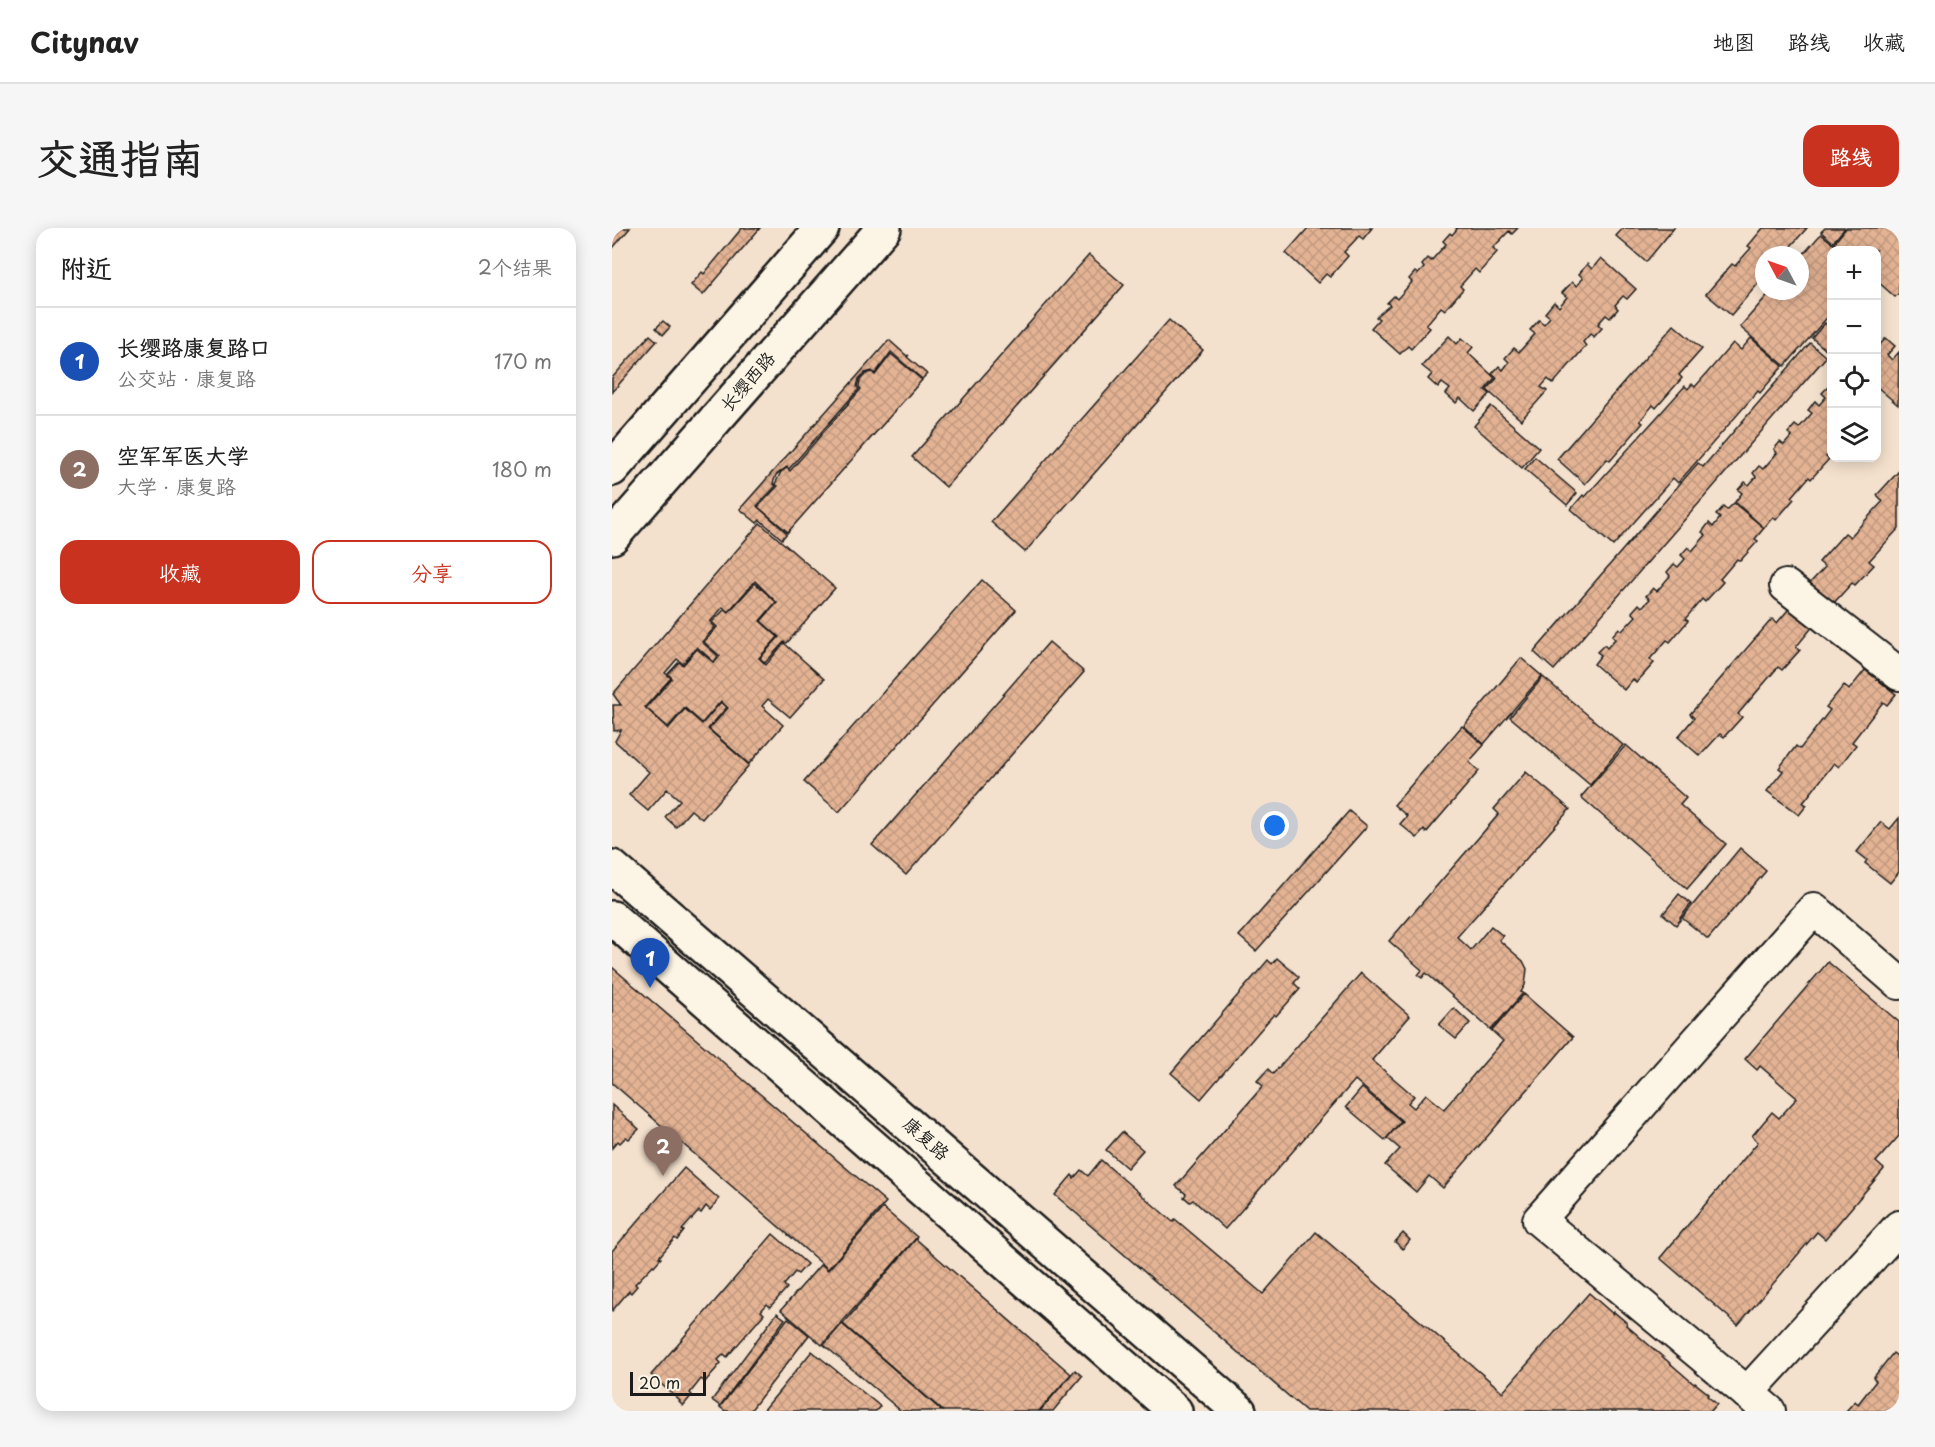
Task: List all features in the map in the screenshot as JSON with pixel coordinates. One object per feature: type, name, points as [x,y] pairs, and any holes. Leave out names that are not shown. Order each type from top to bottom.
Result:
[{"type":"main road","points":[[612,469],[822,228]]},
{"type":"main road","name":"长缨西路","points":[[612,537],[884,228]]},
{"type":"main road","name":"康复路","points":[[612,867],[1239,1411]]},
{"type":"main road","points":[[612,918],[1175,1411]]},
{"type":"street","points":[[1786,586],[1899,674]]},
{"type":"street","points":[[1899,983],[1814,909],[1539,1220],[1758,1402],[1899,1227]]},
{"type":"building","points":[[612,228],[630,228],[612,249]]},
{"type":"building","points":[[742,228],[760,228],[703,295],[691,285],[702,272],[704,274]]},
{"type":"building","points":[[1308,228],[1372,228],[1363,239],[1359,236],[1344,252],[1348,256],[1330,277],[1326,274],[1318,283],[1286,253]]},
{"type":"building","points":[[1456,228],[1518,228],[1512,234],[1509,231],[1493,248],[1497,252],[1479,273],[1475,269],[1460,286],[1463,289],[1445,310],[1441,307],[1426,325],[1430,328],[1411,349],[1408,346],[1400,354],[1371,328],[1379,319],[1376,317],[1390,305],[1387,303],[1394,296],[1397,299],[1412,282],[1409,279],[1415,272],[1418,274],[1424,268],[1422,265],[1428,258],[1431,261],[1446,244],[1443,241],[1450,233],[1452,235]]},
{"type":"building","points":[[1623,228],[1674,228],[1646,262],[1616,236]]},
{"type":"building","points":[[1763,228],[1807,228],[1791,246],[1755,246],[1755,287],[1731,315],[1706,294],[1732,264],[1735,266],[1751,248],[1748,246]]},
{"type":"building","points":[[1825,228],[1845,228],[1833,242],[1821,232]]},
{"type":"building","points":[[1846,228],[1899,228],[1899,293],[1895,297],[1881,284],[1881,246],[1838,246],[1834,243]]},
{"type":"building","points":[[1821,234],[1836,246],[1827,246],[1827,318],[1785,366],[1740,327],[1763,300],[1809,300],[1809,248]]},
{"type":"building","points":[[1089,255],[1124,285],[946,487],[912,457]]},
{"type":"building","points":[[1601,258],[1636,289],[1627,299],[1623,296],[1615,305],[1618,309],[1610,318],[1606,315],[1598,324],[1602,328],[1594,337],[1590,334],[1583,342],[1586,346],[1553,384],[1548,379],[1541,387],[1547,391],[1521,420],[1487,390],[1497,378],[1492,374],[1499,366],[1503,370],[1509,362],[1505,358],[1514,348],[1519,352],[1535,334],[1530,330],[1539,320],[1544,324],[1550,317],[1545,313],[1554,302],[1559,307],[1567,297],[1562,293],[1572,282],[1577,286],[1583,278],[1579,274],[1587,264],[1592,269]]},
{"type":"building","points":[[1169,320],[1203,350],[1025,552],[991,522]]},
{"type":"building","points":[[663,321],[670,327],[663,335],[656,328]]},
{"type":"building","points":[[1825,323],[1827,325],[1827,351],[1812,338]]},
{"type":"building","points":[[1674,325],[1702,349],[1679,375],[1682,378],[1656,408],[1653,405],[1640,421],[1643,423],[1610,461],[1607,459],[1585,484],[1557,459]]},
{"type":"building","points":[[650,335],[657,341],[612,392],[612,378]]},
{"type":"building","points":[[1449,336],[1457,344],[1462,338],[1473,347],[1468,353],[1495,378],[1485,390],[1490,394],[1474,411],[1460,398],[1456,403],[1446,394],[1450,389],[1442,383],[1438,388],[1428,379],[1432,374],[1422,366]]},
{"type":"building","points":[[1751,338],[1783,366],[1760,393],[1758,391],[1678,483],[1673,478],[1613,546],[1571,509],[1583,495],[1585,497],[1685,386],[1688,389],[1692,384],[1695,387],[1733,343],[1741,350]]},
{"type":"building","points":[[1886,338],[1895,346],[1887,355],[1892,360],[1899,352],[1898,405],[1881,390],[1881,344]]},
{"type":"building","points":[[889,340],[907,356],[909,355],[907,357],[927,374],[922,379],[891,352],[875,374],[872,371],[865,373],[859,379],[857,387],[859,389],[789,469],[787,467],[776,475],[773,483],[776,486],[757,506],[787,533],[782,539],[760,520],[757,523],[740,509]]},
{"type":"building","points":[[1810,343],[1826,357],[1554,670],[1534,652],[1698,463],[1703,467]]},
{"type":"building","points":[[891,354],[922,380],[788,532],[758,507],[778,486],[775,484],[781,472],[787,468],[790,471],[861,389],[860,380],[872,372],[875,375]]},
{"type":"building","points":[[1827,388],[1827,461],[1811,479],[1809,477],[1776,520],[1773,517],[1764,528],[1735,502],[1742,493],[1738,490],[1745,482],[1749,485],[1756,477],[1753,473],[1759,466],[1763,469],[1777,453],[1774,449],[1780,442],[1784,445],[1792,436],[1788,433],[1795,425],[1799,428],[1812,413],[1808,410],[1815,401],[1819,405],[1826,397],[1822,393]]},
{"type":"building","points":[[1491,406],[1539,448],[1522,468],[1474,426]]},
{"type":"building","points":[[1535,457],[1577,493],[1567,505],[1525,469]]},
{"type":"building","points":[[1899,471],[1899,528],[1869,561],[1874,565],[1855,585],[1852,583],[1831,606],[1808,585],[1825,567],[1819,562],[1845,533],[1850,537],[1883,501],[1877,495]]},
{"type":"building","points":[[1734,503],[1764,528],[1755,539],[1758,541],[1740,561],[1737,559],[1720,579],[1723,582],[1705,602],[1702,599],[1685,619],[1688,621],[1670,642],[1667,640],[1650,659],[1654,663],[1636,683],[1633,679],[1624,690],[1594,664],[1601,655],[1597,652],[1604,645],[1607,648],[1615,639],[1612,636],[1619,628],[1622,631],[1636,616],[1632,612],[1639,604],[1642,607],[1650,599],[1646,596],[1653,588],[1657,591],[1670,576],[1667,572],[1674,564],[1678,567],[1685,559],[1681,555],[1688,547],[1692,551],[1706,535],[1702,532],[1709,523],[1713,527],[1720,518],[1716,515],[1723,507],[1727,510]]},
{"type":"building","points":[[760,523],[835,588],[787,643],[784,642],[765,663],[760,658],[779,637],[761,621],[777,603],[755,581],[728,612],[723,607],[710,622],[715,627],[702,642],[718,656],[714,662],[697,647],[683,664],[677,659],[665,673],[671,678],[645,707],[668,729],[685,709],[702,724],[721,702],[727,707],[708,729],[749,765],[702,819],[691,810],[676,827],[665,817],[680,800],[667,789],[648,811],[629,795],[649,772],[615,741],[621,730],[614,731],[613,705],[621,705],[613,694]]},
{"type":"building","points":[[982,580],[1016,610],[839,812],[804,782]]},
{"type":"building","points":[[755,583],[776,602],[760,621],[778,637],[759,658],[766,665],[784,643],[824,679],[790,717],[768,699],[762,706],[783,725],[749,764],[709,729],[728,708],[721,701],[702,723],[685,708],[668,727],[646,708],[672,678],[668,674],[679,662],[683,665],[697,649],[714,663],[720,656],[704,642],[717,627],[712,622],[724,610],[728,613]]},
{"type":"building","points":[[1792,605],[1814,625],[1796,647],[1800,650],[1782,670],[1778,667],[1738,714],[1742,717],[1724,737],[1720,734],[1700,756],[1678,737],[1694,718],[1690,714],[1772,619],[1777,623]]},
{"type":"building","points":[[1049,642],[1084,672],[906,875],[872,845]]},
{"type":"building","points":[[1521,658],[1542,676],[1484,744],[1464,726]]},
{"type":"building","points":[[1865,670],[1896,694],[1887,705],[1883,702],[1852,742],[1856,745],[1839,767],[1834,763],[1803,803],[1807,805],[1799,815],[1767,791],[1783,771],[1779,768],[1796,746],[1800,749],[1830,710],[1826,707],[1844,685],[1849,690]]},
{"type":"building","points":[[1543,677],[1623,745],[1590,785],[1510,717]]},
{"type":"building","points":[[1462,726],[1484,745],[1469,762],[1479,771],[1426,833],[1424,830],[1417,838],[1400,824],[1407,816],[1394,805]]},
{"type":"building","points":[[1626,745],[1686,798],[1680,805],[1726,844],[1687,889],[1581,797]]},
{"type":"building","points":[[1526,772],[1570,809],[1457,937],[1471,950],[1491,926],[1503,936],[1499,940],[1523,961],[1527,969],[1525,985],[1521,992],[1523,993],[1491,1030],[1426,973],[1422,978],[1418,975],[1422,970],[1389,941],[1499,814],[1494,809]]},
{"type":"building","points":[[1349,811],[1367,826],[1256,951],[1239,936]]},
{"type":"building","points":[[1899,818],[1899,872],[1890,883],[1865,863],[1867,860],[1857,852],[1881,822],[1890,829]]},
{"type":"building","points":[[1740,848],[1766,871],[1708,939],[1682,918]]},
{"type":"building","points":[[1679,894],[1691,904],[1676,925],[1663,914]]},
{"type":"building","points":[[1277,958],[1299,977],[1294,983],[1300,989],[1276,1016],[1274,1014],[1201,1099],[1171,1073],[1268,960],[1272,964]]},
{"type":"building","points":[[1828,962],[1899,1022],[1899,1136],[1876,1162],[1884,1169],[1825,1239],[1817,1232],[1738,1325],[1660,1258],[1758,1142],[1752,1136],[1772,1112],[1779,1118],[1797,1098],[1760,1066],[1757,1070],[1745,1059]]},
{"type":"building","points":[[612,967],[886,1202],[828,1269],[612,1083]]},
{"type":"building","points":[[1361,973],[1410,1016],[1372,1060],[1414,1096],[1408,1103],[1414,1108],[1426,1094],[1444,1109],[1503,1041],[1492,1031],[1524,994],[1573,1037],[1443,1188],[1429,1176],[1416,1192],[1385,1165],[1400,1149],[1387,1138],[1402,1121],[1355,1080],[1225,1229],[1193,1200],[1190,1202],[1184,1197],[1186,1194],[1176,1186],[1263,1086],[1257,1081],[1268,1069],[1273,1074]]},
{"type":"building","points":[[1454,1008],[1470,1023],[1456,1039],[1439,1025]]},
{"type":"building","points":[[1362,1088],[1401,1121],[1385,1140],[1346,1107]]},
{"type":"building","points":[[612,1105],[639,1129],[629,1139],[626,1137],[620,1143],[618,1141],[612,1148]]},
{"type":"building","points":[[1122,1132],[1143,1150],[1127,1168],[1106,1150]]},
{"type":"building","points":[[1101,1160],[1173,1222],[1175,1219],[1263,1294],[1316,1232],[1503,1392],[1589,1293],[1627,1323],[1626,1325],[1694,1384],[1709,1394],[1707,1396],[1717,1404],[1711,1411],[1306,1411],[1055,1195],[1072,1175],[1074,1178],[1081,1170],[1088,1176]]},
{"type":"building","points":[[684,1168],[719,1199],[710,1210],[706,1206],[701,1213],[699,1211],[682,1230],[684,1231],[677,1240],[675,1238],[659,1257],[661,1258],[635,1284],[637,1286],[631,1293],[629,1291],[612,1311],[612,1251]]},
{"type":"building","points":[[883,1208],[917,1237],[822,1345],[781,1310],[821,1264],[828,1270]]},
{"type":"building","points":[[1403,1233],[1410,1240],[1403,1249],[1395,1242]]},
{"type":"building","points":[[773,1234],[807,1264],[798,1274],[795,1272],[784,1285],[787,1288],[770,1307],[767,1304],[761,1311],[764,1314],[727,1357],[724,1354],[718,1360],[721,1363],[705,1382],[701,1379],[683,1406],[651,1375]]},
{"type":"building","points":[[916,1239],[1071,1374],[1039,1411],[943,1411],[843,1324]]},
{"type":"building","points":[[777,1313],[785,1319],[720,1406],[712,1400]]},
{"type":"building","points":[[788,1318],[809,1335],[750,1411],[725,1411],[720,1407]]},
{"type":"building","points":[[842,1324],[942,1411],[901,1411],[824,1345]]},
{"type":"building","points":[[812,1351],[880,1406],[876,1411],[763,1411]]},
{"type":"building","points":[[1893,1353],[1897,1356],[1899,1353],[1899,1409],[1897,1411],[1846,1411],[1855,1401],[1858,1404],[1876,1381],[1873,1378]]},
{"type":"building","points":[[1075,1370],[1082,1376],[1053,1411],[1040,1411]]},
{"type":"place","name":"长缨路康复路口","points":[[650,988]]},
{"type":"place","name":"空军军医大学","points":[[663,1176]]}]
